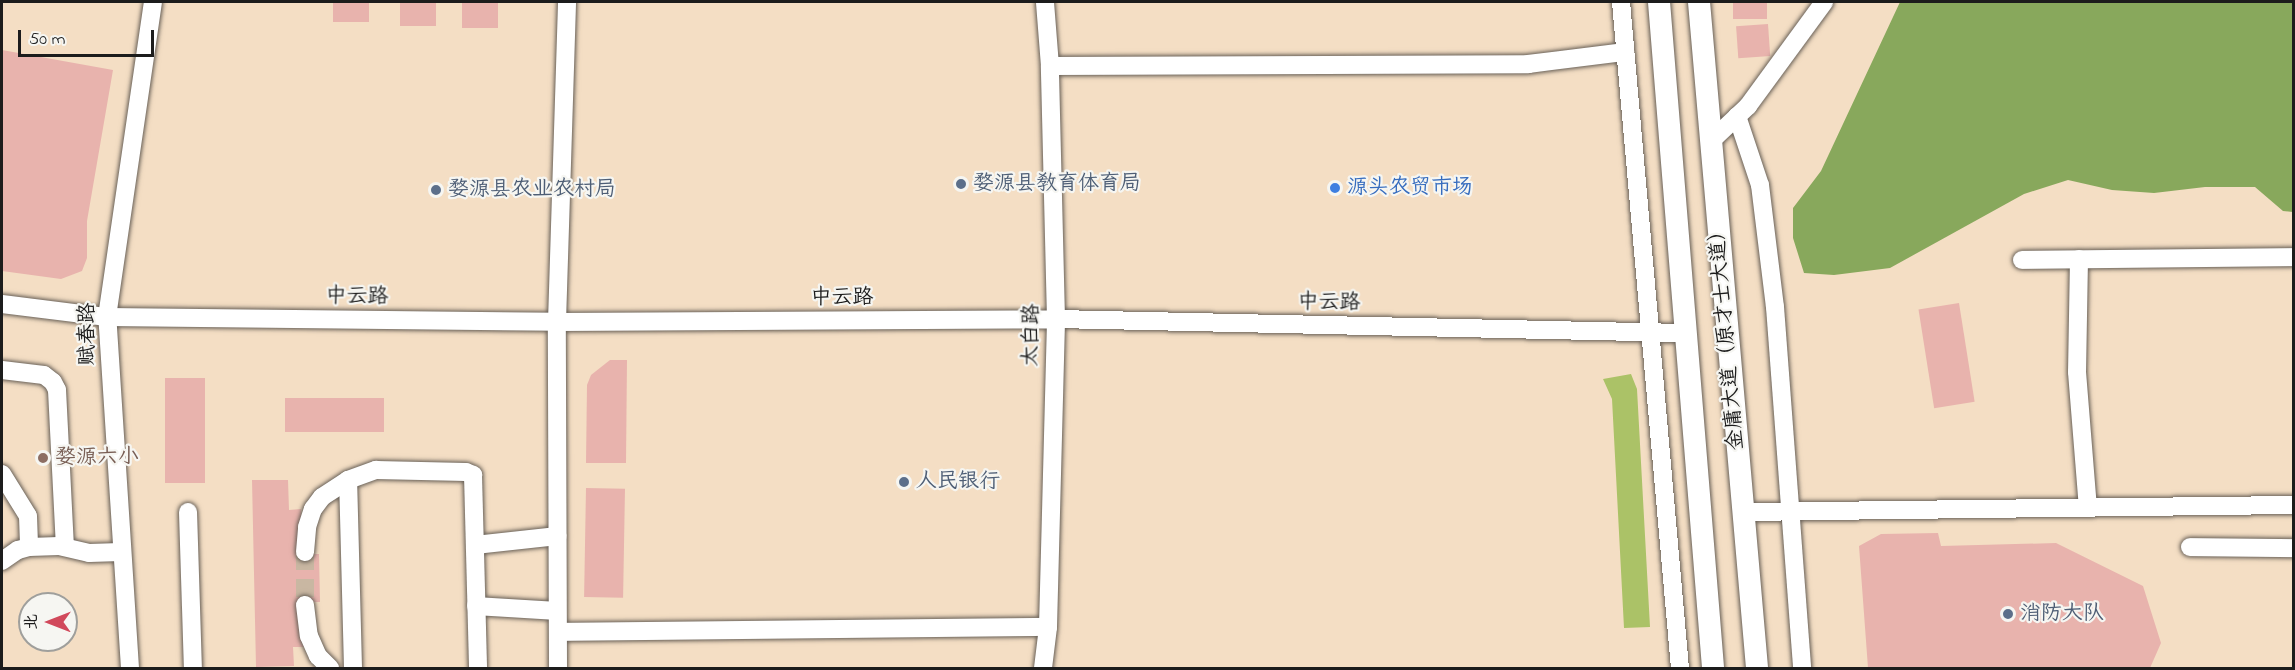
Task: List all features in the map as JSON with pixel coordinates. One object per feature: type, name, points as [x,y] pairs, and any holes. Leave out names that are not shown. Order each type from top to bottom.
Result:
[{"type":"main road","name":"金庸大道（原才士大道）","points":[[1659,2],[1713,669]]},
{"type":"main road","name":"金庸大道（原才士大道）","points":[[1699,2],[1757,669]]},
{"type":"street","name":"赋春路","points":[[130,669],[107,317],[153,2]]},
{"type":"street","points":[[558,669],[557,322],[567,2]]},
{"type":"street","name":"太白路","points":[[1043,669],[1048,627],[1056,319],[1050,66],[1045,2]]},
{"type":"street","points":[[1621,2],[1680,669]]},
{"type":"street","points":[[1711,141],[1748,106],[1824,2]]},
{"type":"street","points":[[1050,66],[1528,64],[1625,52]]},
{"type":"street","points":[[1737,116],[1760,185],[1775,307],[1802,669]]},
{"type":"street","points":[[2022,260],[2294,257]]},
{"type":"street","points":[[2079,259],[2077,372],[2088,508]]},
{"type":"street","name":"中云路","points":[[2,303],[107,317],[557,322],[1056,319],[1684,333]]},
{"type":"street","points":[[2,370],[44,375],[53,382],[57,390],[65,547]]},
{"type":"street","points":[[305,552],[307,527],[313,509],[322,497],[348,480],[376,470],[466,472],[473,475],[478,669]]},
{"type":"street","points":[[2,474],[28,516],[29,547]]},
{"type":"street","points":[[348,480],[353,669]]},
{"type":"street","points":[[1742,512],[2294,505]]},
{"type":"street","points":[[188,512],[194,669]]},
{"type":"street","points":[[475,545],[558,536]]},
{"type":"street","points":[[2,561],[18,550],[29,547],[65,547],[90,553],[121,552]]},
{"type":"street","points":[[2190,548],[2294,548]]},
{"type":"street","points":[[305,605],[309,636],[318,656],[330,669]]},
{"type":"street","points":[[476,606],[557,611]]},
{"type":"street","points":[[558,632],[1048,627]]},
{"type":"green space","points":[[1900,2],[2293,2],[2293,212],[2283,211],[2255,187],[2205,187],[2154,193],[2112,190],[2068,180],[2024,194],[1890,268],[1834,275],[1804,273],[1793,238],[1793,208],[1821,171]]},
{"type":"green space","points":[[1631,374],[1637,389],[1650,627],[1624,628],[1612,399],[1603,379]]},
{"type":"building","points":[[333,2],[369,2],[369,22],[333,22]]},
{"type":"building","points":[[400,2],[436,2],[436,26],[400,26]]},
{"type":"building","points":[[462,2],[498,2],[498,28],[462,28]]},
{"type":"building","points":[[1733,2],[1767,2],[1767,19],[1733,19]]},
{"type":"building","points":[[1768,24],[1770,56],[1738,58],[1736,26]]},
{"type":"building","points":[[2,50],[113,70],[87,221],[87,258],[82,271],[61,279],[2,271]]},
{"type":"building","points":[[1959,303],[1975,402],[1934,408],[1919,309]]},
{"type":"building","points":[[610,360],[627,360],[626,463],[586,463],[587,385],[591,375]]},
{"type":"building","points":[[165,378],[205,378],[205,483],[165,483]]},
{"type":"building","points":[[285,398],[384,398],[384,432],[285,432]]},
{"type":"building","points":[[252,480],[288,480],[289,510],[301,509],[302,554],[319,554],[320,602],[303,602],[304,647],[293,647],[294,666],[256,667]]},
{"type":"building","points":[[586,488],[625,489],[623,598],[584,597]]},
{"type":"building","name":"消防大队","points":[[1938,533],[1941,546],[2056,543],[2143,586],[2161,643],[2150,668],[1868,668],[1859,546],[1881,534]]},
{"type":"tunnel","points":[[305,552],[305,605]]},
{"type":"place","name":"婺源县教育体育局","points":[[961,184]]},
{"type":"place","name":"源头农贸市场","points":[[1335,188]]},
{"type":"place","name":"婺源县农业农村局","points":[[436,190]]},
{"type":"place","name":"婺源六小","points":[[43,458]]},
{"type":"place","name":"人民银行","points":[[904,482]]},
{"type":"place","name":"消防大队","points":[[2008,614]]}]
